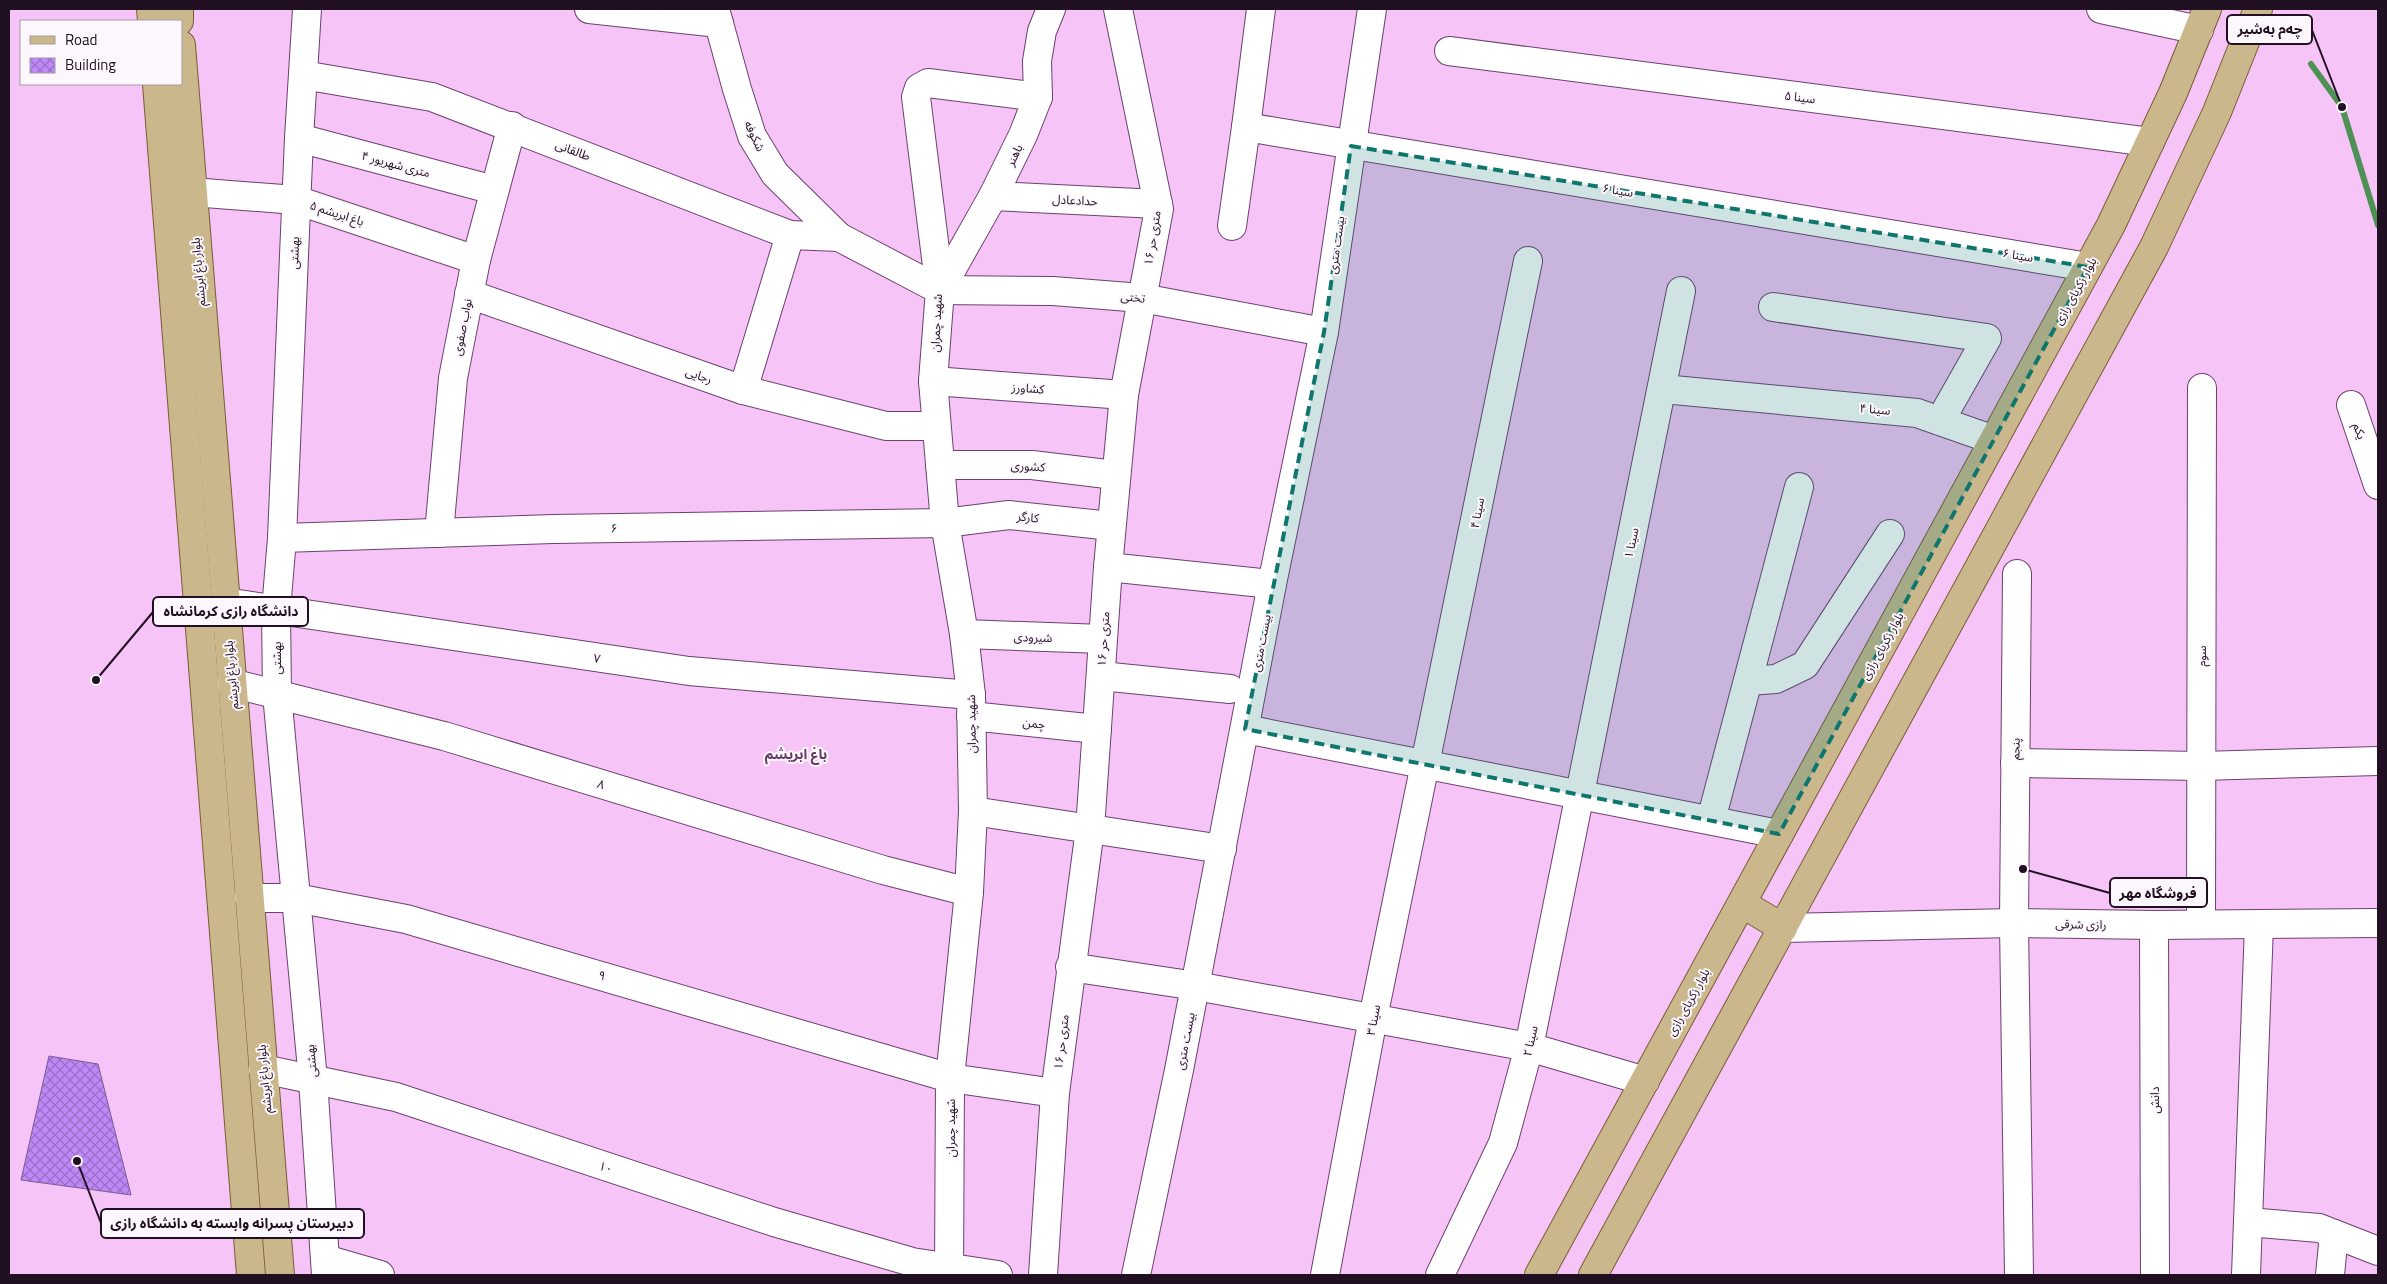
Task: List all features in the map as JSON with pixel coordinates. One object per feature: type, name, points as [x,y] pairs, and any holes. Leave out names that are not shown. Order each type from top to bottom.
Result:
[{"type":"main road","points":[[1593,1275],[2154,247],[2217,112],[2258,9]]},
{"type":"main road","name":"بلوار زکریای رازی","points":[[1539,1275],[1743,904],[1779,834],[2111,225],[2150,142],[2203,20]]},
{"type":"main road","name":"بلوار باغ ابریشم","points":[[182,58],[280,1275]]},
{"type":"main road","name":"بلوار باغ ابریشم","points":[[157,85],[251,1275]]},
{"type":"main road","points":[[1743,904],[1783,928]]},
{"type":"street","name":"بهشتی","points":[[307,9],[296,200],[282,538],[276,610],[277,694],[313,1080],[325,1267]]},
{"type":"street","points":[[589,9],[717,16]]},
{"type":"street","name":"باهنر","points":[[940,290],[993,196],[1023,135],[1038,97],[1037,61],[1040,39],[1051,9]]},
{"type":"street","name":"۱۶ متری حر","points":[[1042,1275],[1055,1093],[1070,967],[1090,829],[1115,475],[1124,395],[1159,209],[1118,9]]},
{"type":"street","points":[[1232,226],[1260,9]]},
{"type":"street","name":"بیست متری","points":[[1136,1275],[1196,986],[1272,584],[1324,332],[1372,9]]},
{"type":"street","points":[[2101,9],[2203,20]]},
{"type":"street","name":"شکوفه","points":[[717,16],[736,89],[752,136],[775,174],[839,237]]},
{"type":"street","name":"سینا ۵","points":[[1449,51],[2150,142]]},
{"type":"street","name":"طالقانی","points":[[303,75],[432,97],[512,126],[790,235],[839,237]]},
{"type":"street","points":[[940,290],[916,97],[919,88],[928,83],[1038,97]]},
{"type":"street","name":"نواب صفوی","points":[[439,533],[453,378],[476,260],[512,126]]},
{"type":"street","name":"سینا ۶","points":[[1246,127],[1351,146],[2088,267]]},
{"type":"street","name":"۴ متری شهریور","points":[[299,138],[494,190]]},
{"type":"street","name":"باغ ابریشم ۵","points":[[192,192],[296,200],[476,260]]},
{"type":"street","name":"حدادعادل","points":[[993,196],[1158,204]]},
{"type":"street","points":[[742,390],[790,235]]},
{"type":"street","name":"شهید چمران","points":[[839,237],[940,290],[933,381],[945,523],[964,634],[971,706],[973,811],[968,892],[950,1078],[949,1271]]},
{"type":"street","name":"سینا ۴","points":[[1426,765],[1528,261]]},
{"type":"street","name":"تختی","points":[[940,290],[1052,291],[1142,298],[1324,332]]},
{"type":"street","name":"۱ سینا","points":[[1579,794],[1663,389],[1681,291]]},
{"type":"street","name":"رجایی","points":[[469,294],[742,390],[886,426],[936,426]]},
{"type":"street","points":[[1773,307],[1986,338],[1940,421]]},
{"type":"street","name":"کشاورز","points":[[933,381],[1124,395]]},
{"type":"street","name":"سوم","points":[[2201,924],[2202,388]]},
{"type":"street","name":"سینا ۴","points":[[1663,389],[1917,413],[1994,440]]},
{"type":"street","name":"یکم","points":[[2351,405],[2378,485]]},
{"type":"street","name":"کشوری","points":[[940,465],[1032,465],[1115,475]]},
{"type":"street","points":[[1711,820],[1799,487]]},
{"type":"street","name":"کارگر","points":[[945,523],[1009,515],[1111,526]]},
{"type":"street","name":"۶","points":[[282,538],[945,523]]},
{"type":"street","points":[[1748,681],[1776,680],[1805,665],[1890,534]]},
{"type":"street","points":[[1108,567],[1272,584]]},
{"type":"street","name":"پنجم","points":[[2017,574],[2014,923],[2019,1275]]},
{"type":"street","name":"۷","points":[[225,602],[689,671],[971,706]]},
{"type":"street","name":"شیرودی","points":[[964,634],[1103,639]]},
{"type":"street","points":[[1101,676],[1230,689]]},
{"type":"street","name":"۸","points":[[231,683],[444,736],[883,870],[968,892]]},
{"type":"street","name":"چمن","points":[[971,706],[1097,729]]},
{"type":"street","points":[[1245,729],[1779,834]]},
{"type":"street","points":[[2015,763],[2200,766],[2378,761]]},
{"type":"street","name":"سینا ۳","points":[[1325,1275],[1374,1018],[1426,765]]},
{"type":"street","name":"سینا ۲","points":[[1440,1275],[1503,1143],[1530,1047],[1579,794]]},
{"type":"street","points":[[973,811],[1222,849]]},
{"type":"street","name":"۹","points":[[249,898],[296,898],[406,919],[950,1078],[1055,1093]]},
{"type":"street","name":"رازی شرقی","points":[[1783,928],[2014,923],[2154,925],[2378,923]]},
{"type":"street","points":[[2246,1275],[2259,924]]},
{"type":"street","name":"دانش","points":[[2154,925],[2155,1275]]},
{"type":"street","points":[[1070,967],[1196,986],[1530,1047],[1645,1081]]},
{"type":"street","name":"۱۰","points":[[263,1069],[396,1097],[774,1222],[912,1262],[949,1271],[998,1275]]},
{"type":"street","points":[[2248,1222],[2319,1228],[2378,1251]]},
{"type":"street","points":[[2330,1275],[2334,1234]]},
{"type":"street","points":[[325,1267],[380,1275]]},
{"type":"highlighted area","points":[[1351,146],[2088,267],[1779,834],[1245,729],[1324,332]]},
{"type":"building","points":[[49,1056],[98,1064],[131,1195],[21,1180]]},
{"type":"waterway","points":[[2311,64],[2342,107],[2378,225]]},
{"type":"place","name":"چەم بەشیر","points":[[2342,107]]},
{"type":"place","name":"دانشگاه رازی کرمانشاه","points":[[96,680]]},
{"type":"place","name":"فروشگاه مهر","points":[[2023,869]]},
{"type":"place","name":"دبیرستان پسرانه وابسته به دانشگاه رازی","points":[[77,1161]]},
{"type":"district","name":"باغ ابریشم","points":[[796,753]]}]
